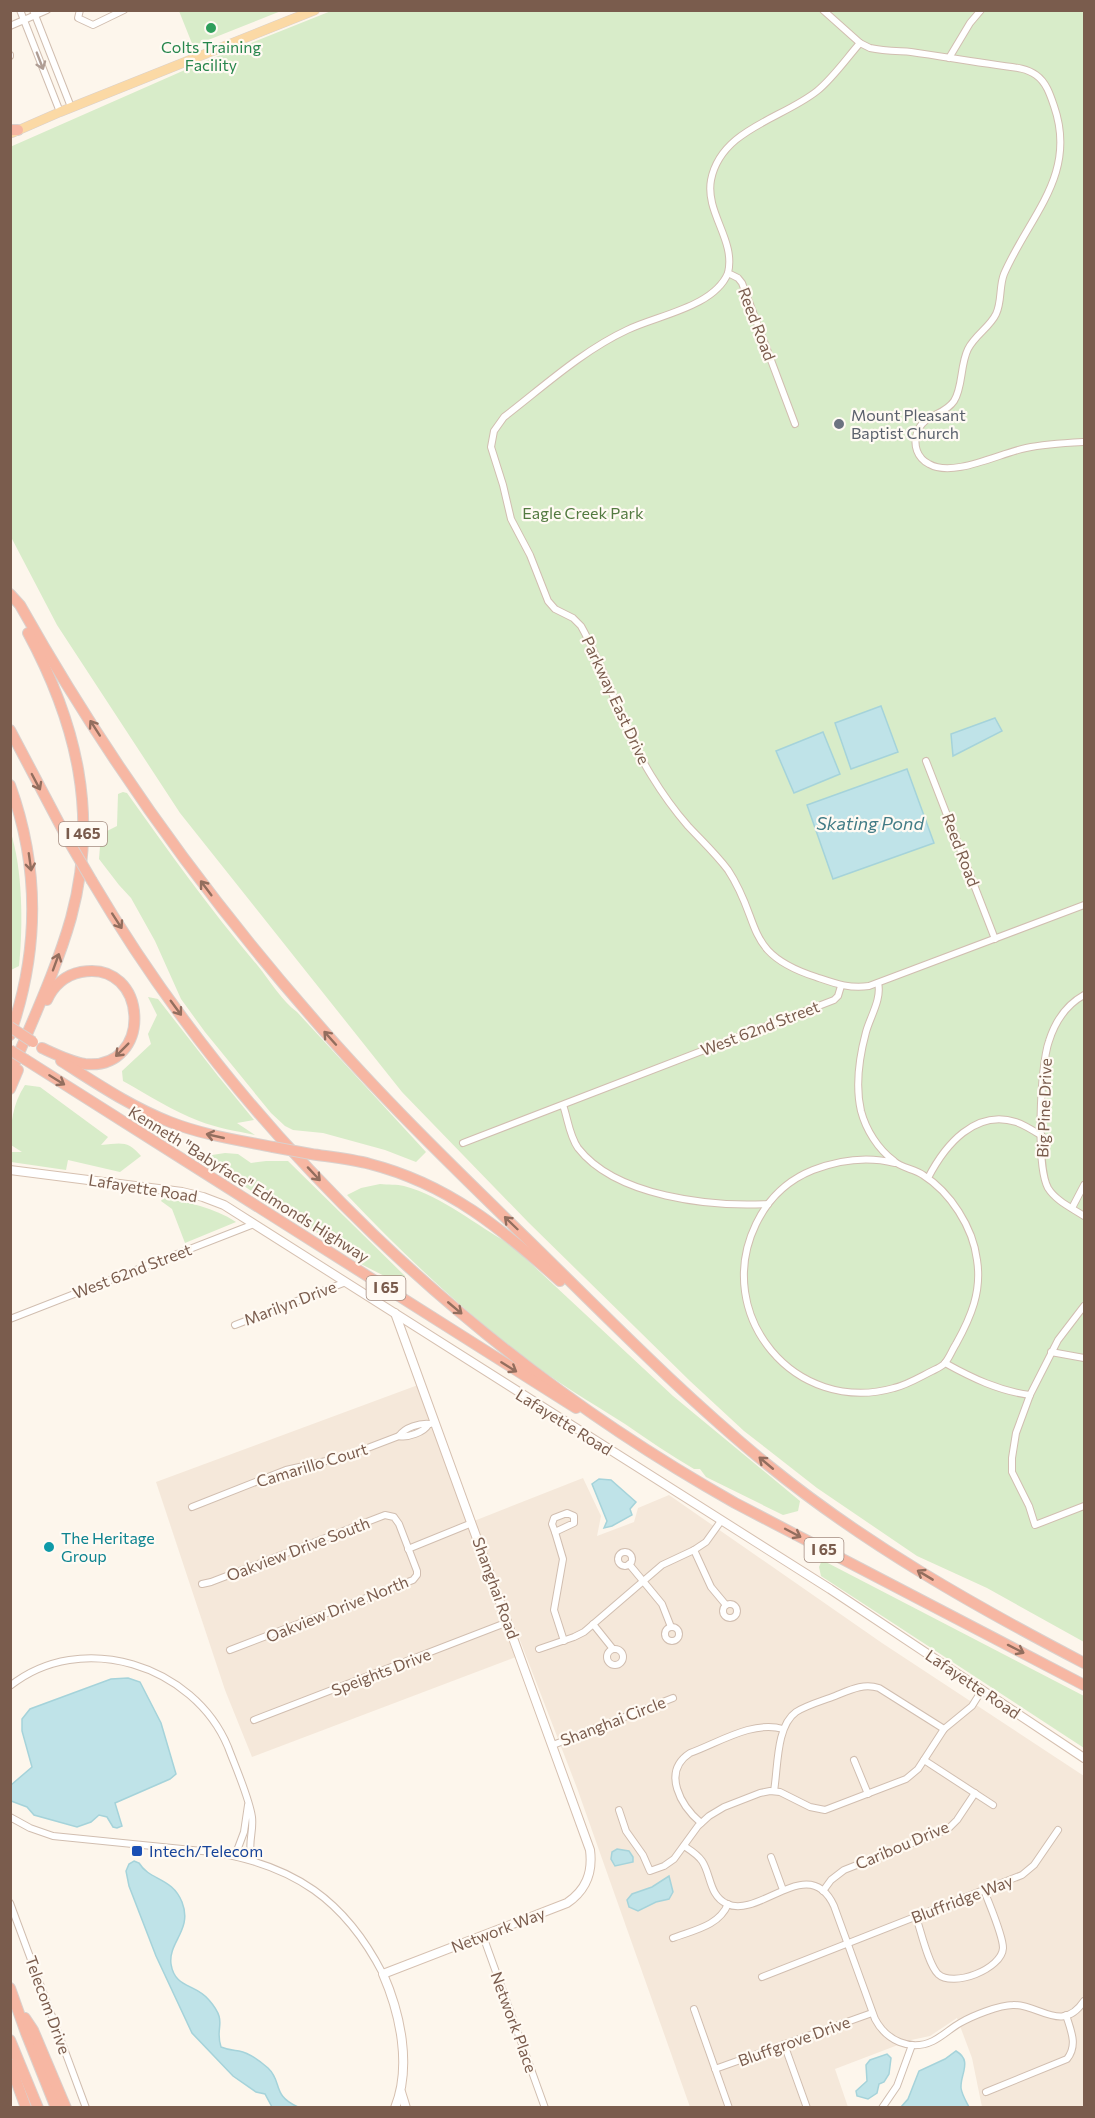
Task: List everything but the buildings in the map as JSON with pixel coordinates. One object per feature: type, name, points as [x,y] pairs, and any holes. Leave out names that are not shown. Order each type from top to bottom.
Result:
[{"type":"highway","name":"I 465","points":[[10,594],[50,674],[70,729],[79,771],[83,831],[79,881],[70,922],[10,1075]]},
{"type":"highway","points":[[10,594],[20,605],[91,723],[153,816],[214,898],[268,965],[370,1081],[626,1338]]},
{"type":"highway","points":[[10,729],[68,840],[142,960],[198,1038],[273,1130],[341,1203],[402,1262],[501,1345],[570,1396],[686,1475]]},
{"type":"highway","points":[[10,785],[26,839],[33,906],[27,973],[10,1035]]},
{"type":"highway","points":[[10,1089],[49,996],[60,982],[78,973],[93,971],[113,978],[128,991],[135,1009],[135,1028],[130,1041],[115,1056],[101,1063],[86,1064],[37,1045]]},
{"type":"highway","name":"Kenneth \"Babyface\" Edmonds Highway","points":[[10,1027],[116,1095],[154,1115],[210,1134],[370,1164],[431,1186],[468,1206],[508,1234],[626,1338]]},
{"type":"highway","name":"Kenneth \"Babyface\" Edmonds Highway","points":[[10,1050],[552,1394],[686,1475]]},
{"type":"highway","name":"I 65","points":[[626,1338],[741,1443],[829,1511],[893,1555],[967,1601],[1084,1663]]},
{"type":"highway","name":"I 65","points":[[686,1475],[1084,1685]]},
{"type":"highway","points":[[10,1988],[56,2108]]},
{"type":"highway","points":[[17,2004],[33,2030],[66,2108]]},
{"type":"highway","points":[[10,2040],[38,2108]]},
{"type":"highway","points":[[10,2064],[26,2108]]},
{"type":"main road","points":[[13,131],[315,10]]},
{"type":"main road","name":"Lafayette Road","points":[[10,1170],[184,1192],[220,1204],[830,1589],[1084,1758]]},
{"type":"main road","name":"Shanghai Road","points":[[395,1313],[432,1423],[472,1524],[553,1745],[590,1850],[591,1864]]},
{"type":"main road","name":"Network Way","points":[[384,1974],[569,1902],[585,1885],[591,1864]]},
{"type":"main road","points":[[384,1974],[395,2006],[401,2034],[401,2092],[395,2108]]},
{"type":"main road","points":[[401,2092],[406,2108]]},
{"type":"street","points":[[20,10],[60,112]]},
{"type":"street","points":[[10,26],[47,10]]},
{"type":"street","points":[[80,10],[78,18],[93,25],[124,10]]},
{"type":"street","points":[[823,10],[860,43],[873,49],[1024,70],[1038,76],[1047,89],[1060,130],[1057,174],[1050,192],[1003,276],[996,314],[969,347],[953,402],[927,418],[918,430],[915,441],[922,459],[930,465],[950,468],[1035,446],[1084,442]]},
{"type":"street","points":[[949,58],[970,23],[981,10]]},
{"type":"street","points":[[35,14],[71,107]]},
{"type":"street","name":"Reed Road","points":[[795,424],[742,283],[728,273],[729,250],[712,203],[711,183],[715,166],[731,143],[816,92],[860,43]]},
{"type":"street","name":"Parkway East Drive","points":[[728,273],[722,284],[708,297],[626,330],[585,354],[501,420],[493,433],[491,449],[511,519],[530,555],[546,597],[554,608],[573,618],[583,628],[631,738],[658,786],[676,811],[728,871],[742,896],[757,936],[769,952],[793,969],[841,986]]},
{"type":"street","name":"Reed Road","points":[[926,761],[995,939]]},
{"type":"street","points":[[841,986],[857,987],[878,983],[1084,905]]},
{"type":"street","points":[[878,983],[879,994],[862,1049],[858,1090],[868,1130],[895,1163]]},
{"type":"street","name":"West 62nd Street","points":[[463,1143],[834,1000],[841,986]]},
{"type":"street","name":"Big Pine Drive","points":[[1084,995],[1065,1011],[1048,1042],[1044,1065],[1042,1136],[1042,1162],[1046,1182],[1056,1197],[1084,1216]]},
{"type":"street","points":[[563,1105],[572,1136],[581,1151],[603,1170],[628,1183],[662,1195],[690,1200],[768,1204]]},
{"type":"street","points":[[928,1178],[952,1143],[963,1131],[974,1125],[992,1120],[1006,1120],[1023,1125],[1042,1136]]},
{"type":"street","points":[[863,1159],[895,1163],[913,1169],[928,1178],[943,1191],[956,1208],[973,1243],[978,1264],[978,1287],[974,1307],[945,1363],[896,1388],[859,1393],[832,1390],[795,1373],[780,1361],[753,1322],[744,1290],[748,1243],[759,1217],[768,1204],[792,1181],[823,1166],[863,1159]]},
{"type":"street","points":[[1072,1208],[1084,1185]]},
{"type":"street","name":"West 62nd Street","points":[[10,1318],[254,1224]]},
{"type":"street","name":"Marilyn Drive","points":[[234,1325],[346,1282]]},
{"type":"street","points":[[1084,1306],[1068,1325],[1051,1352],[1030,1395],[1018,1429],[1011,1463],[1014,1476],[1029,1506],[1035,1525],[1084,1506]]},
{"type":"street","points":[[1051,1352],[1084,1358]]},
{"type":"street","points":[[945,1363],[966,1375],[1008,1392],[1030,1395]]},
{"type":"street","name":"Camarillo Court","points":[[192,1507],[286,1470],[344,1457],[399,1436],[403,1431],[424,1423],[432,1423]]},
{"type":"street","name":"Oakview Drive South","points":[[202,1584],[387,1515],[397,1520],[408,1549]]},
{"type":"street","points":[[539,1650],[577,1636],[668,1561],[694,1550],[711,1537],[721,1521]]},
{"type":"street","points":[[408,1549],[472,1524]]},
{"type":"street","points":[[555,1532],[563,1559],[554,1610],[564,1641]]},
{"type":"street","name":"Oakview Drive North","points":[[230,1650],[413,1580],[417,1573],[408,1549]]},
{"type":"street","points":[[694,1550],[711,1587],[726,1605]]},
{"type":"street","points":[[629,1564],[662,1604],[671,1627]]},
{"type":"street","name":"Speights Drive","points":[[254,1720],[508,1622]]},
{"type":"street","points":[[593,1624],[612,1649]]},
{"type":"street","points":[[10,1686],[37,1669],[77,1658],[110,1660],[139,1666],[158,1673],[189,1694],[214,1722],[228,1747],[248,1804],[252,1822],[249,1848],[254,1861]]},
{"type":"street","points":[[774,1791],[783,1729],[788,1720],[800,1710],[856,1688],[869,1686],[884,1690],[944,1729]]},
{"type":"street","points":[[619,1810],[626,1831],[642,1853],[650,1871],[671,1862],[701,1823],[714,1812],[763,1792],[774,1791],[821,1810],[832,1808],[911,1776],[944,1729],[972,1706],[982,1690]]},
{"type":"street","name":"Shanghai Circle","points":[[553,1745],[673,1698]]},
{"type":"street","points":[[701,1823],[685,1806],[676,1785],[676,1770],[682,1758],[754,1728],[770,1726],[783,1729]]},
{"type":"street","points":[[854,1760],[868,1794]]},
{"type":"street","points":[[924,1760],[993,1805]]},
{"type":"street","name":"Caribou Drive","points":[[823,1891],[831,1880],[844,1870],[948,1829],[957,1820],[975,1793]]},
{"type":"street","points":[[235,1856],[244,1832],[248,1804]]},
{"type":"street","points":[[10,1818],[36,1831],[60,1837],[212,1852],[279,1869],[294,1877],[335,1907],[364,1940],[384,1974]]},
{"type":"street","name":"Bluffridge Way","points":[[762,1977],[1027,1872],[1058,1830]]},
{"type":"street","points":[[684,1846],[702,1861],[716,1894],[728,1905],[746,1905],[783,1890],[805,1885],[823,1891],[833,1903],[878,2025],[889,2037],[903,2044],[931,2042],[962,2021],[1010,2005],[1021,2005],[1052,2016],[1066,2015],[1084,2001]]},
{"type":"street","points":[[771,1857],[783,1890]]},
{"type":"street","points":[[916,1917],[938,1973],[947,1979],[956,1979],[978,1972],[996,1964],[1003,1950],[984,1890]]},
{"type":"street","name":"Telecom Drive","points":[[10,1903],[86,2108]]},
{"type":"street","points":[[673,1938],[716,1921],[723,1916],[728,1905]]},
{"type":"street","name":"Network Place","points":[[483,1936],[545,2108]]},
{"type":"street","points":[[694,2010],[729,2108]]},
{"type":"street","name":"Bluffgrove Drive","points":[[716,2069],[872,2013]]},
{"type":"street","points":[[986,2092],[1062,2063],[1067,2059],[1072,2052],[1073,2043],[1066,2015]]},
{"type":"street","points":[[784,2044],[807,2108]]},
{"type":"street","points":[[882,2108],[897,2086],[912,2045]]},
{"type":"shaded area","points":[[418,1385],[516,1657],[252,1757],[225,1690],[156,1482]]},
{"type":"shaded area","points":[[583,1478],[601,1516],[597,1536],[634,1522],[638,1508],[669,1495],[882,1643],[1084,1776],[1084,2106],[982,2107],[972,2058],[957,2018],[930,2036],[911,2040],[835,2069],[848,2107],[690,2107],[577,1788],[474,1521]]},
{"type":"green space","name":"Colts Training Facility","points":[[179,11],[281,11],[193,46]]},
{"type":"green space","name":"Eagle Creek Park","points":[[331,11],[1084,11],[1084,1642],[987,1588],[917,1556],[817,1488],[744,1431],[528,1222],[402,1092],[180,813],[57,625],[11,537],[10,147],[203,62]]},
{"type":"green space","points":[[127,793],[207,903],[281,997],[426,1152],[416,1162],[385,1150],[323,1133],[293,1130],[285,1126],[271,1113],[205,1032],[181,999],[155,941],[131,898],[99,859],[101,834],[117,826],[118,794]]},
{"type":"green space","points":[[10,830],[20,880],[21,916],[19,966],[11,970]]},
{"type":"green space","points":[[148,997],[158,999],[254,1120],[237,1123],[255,1135],[199,1121],[170,1108],[123,1081],[122,1071],[151,1044],[148,1034],[157,1015]]},
{"type":"green space","points":[[25,1085],[40,1087],[108,1137],[101,1145],[128,1145],[141,1156],[120,1172],[68,1160],[66,1170],[11,1162],[11,1152],[22,1152],[11,1145],[11,1129],[15,1106]]},
{"type":"green space","points":[[238,1154],[251,1163],[288,1161],[405,1276],[400,1284],[357,1262],[347,1251],[267,1202],[208,1161],[212,1155]]},
{"type":"green space","points":[[380,1184],[404,1186],[433,1197],[510,1244],[673,1396],[800,1501],[798,1511],[783,1515],[706,1477],[700,1469],[694,1469],[668,1453],[522,1356],[432,1279],[347,1195],[361,1188]]},
{"type":"green space","points":[[163,1198],[210,1209],[236,1222],[185,1243],[172,1209],[161,1201]]},
{"type":"green space","points":[[822,1560],[1084,1696],[1084,1748],[821,1576],[819,1567]]},
{"type":"water","points":[[881,706],[898,752],[851,769],[835,723]]},
{"type":"water","points":[[995,718],[1002,731],[953,756],[951,734]]},
{"type":"water","points":[[823,732],[840,774],[794,793],[776,751]]},
{"type":"water","name":"Skating Pond","points":[[907,769],[934,843],[833,879],[807,805]]},
{"type":"water","points":[[599,1479],[611,1480],[636,1502],[630,1509],[632,1515],[604,1528],[607,1521],[592,1484]]},
{"type":"water","points":[[128,1678],[140,1682],[161,1723],[176,1774],[170,1779],[115,1803],[122,1826],[117,1828],[113,1827],[107,1817],[99,1815],[91,1822],[77,1827],[34,1815],[27,1807],[11,1801],[11,1785],[32,1767],[22,1731],[22,1719],[30,1709],[111,1679]]},
{"type":"water","points":[[617,1849],[629,1851],[633,1862],[615,1866],[611,1859],[612,1852]]},
{"type":"water","points":[[134,1861],[173,1888],[182,1902],[185,1912],[183,1928],[171,1956],[173,1972],[181,1982],[204,1995],[215,2008],[220,2019],[221,2047],[247,2054],[262,2063],[272,2073],[284,2098],[298,2107],[272,2107],[265,2094],[256,2092],[233,2076],[192,2033],[156,1956],[129,1886],[126,1871],[129,1864]]},
{"type":"water","points":[[669,1876],[673,1892],[669,1899],[656,1902],[638,1911],[629,1907],[627,1900],[632,1894],[652,1887]]},
{"type":"water","points":[[956,2051],[965,2063],[961,2088],[969,2107],[901,2107],[908,2099],[919,2071],[945,2059]]},
{"type":"water","points":[[887,2054],[891,2058],[889,2074],[884,2082],[879,2084],[877,2093],[868,2099],[857,2096],[856,2091],[867,2081],[866,2065],[870,2060]]},
{"type":"place","name":"Colts Training Facility","points":[[211,28]]},
{"type":"place","name":"Mount Pleasant Baptist Church","points":[[839,424]]},
{"type":"place","name":"The Heritage Group","points":[[49,1547]]},
{"type":"place","name":"Intech/Telecom","points":[[137,1851]]}]
